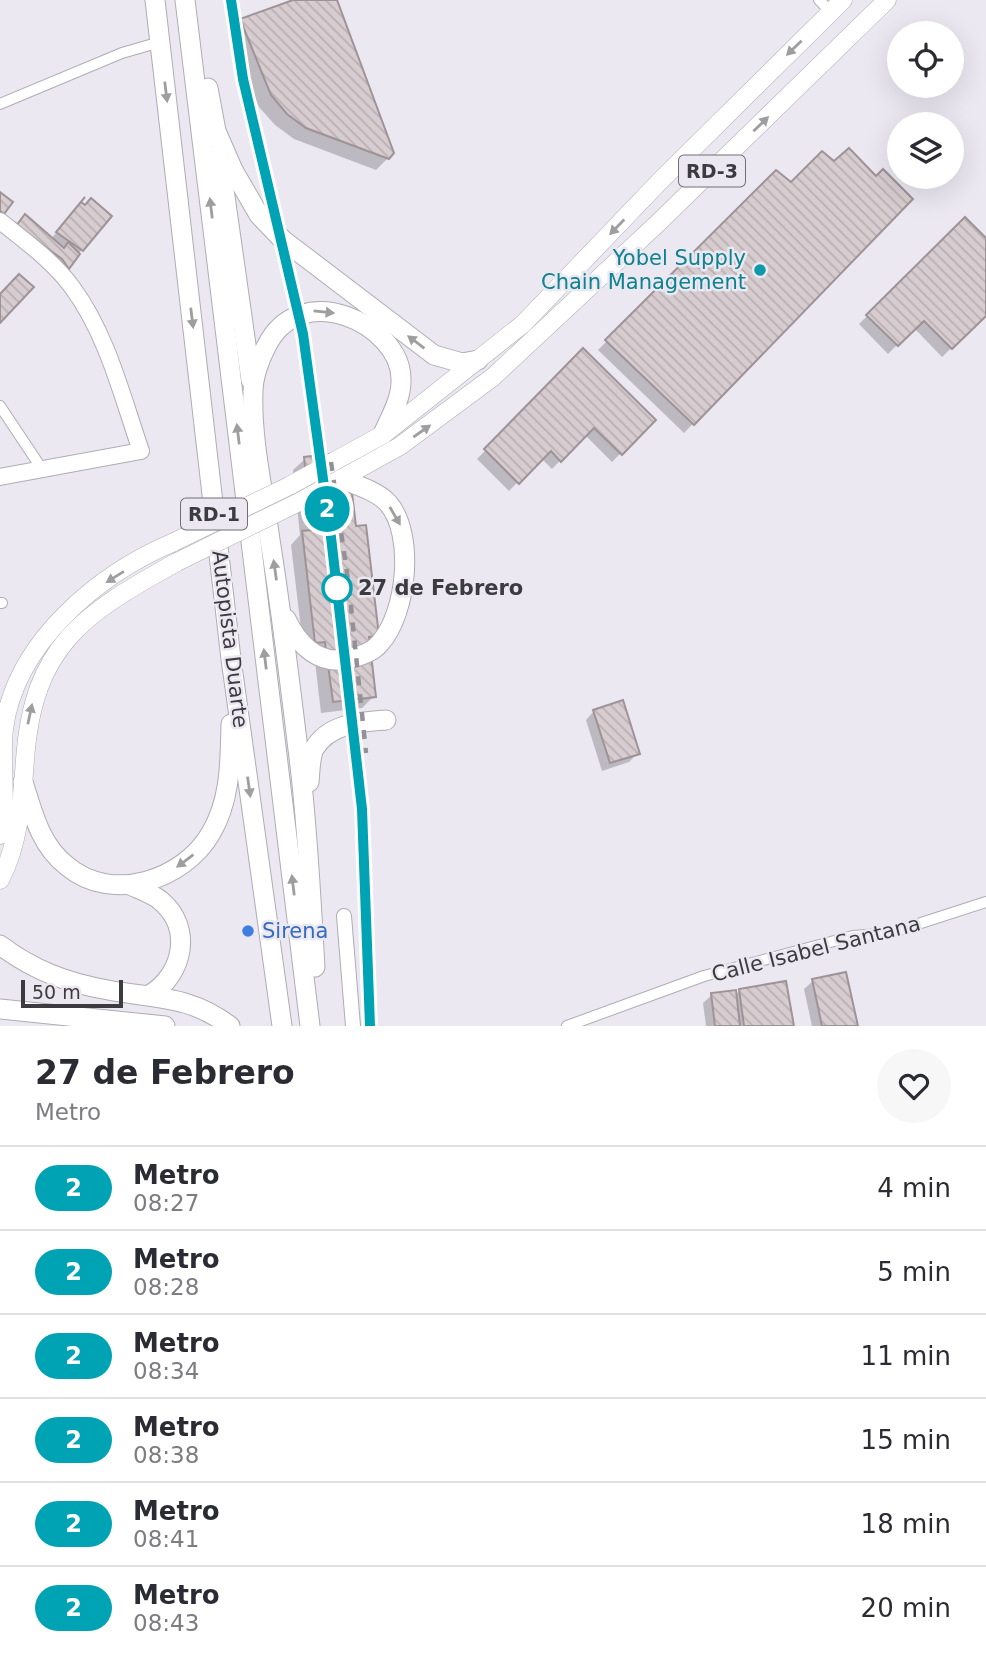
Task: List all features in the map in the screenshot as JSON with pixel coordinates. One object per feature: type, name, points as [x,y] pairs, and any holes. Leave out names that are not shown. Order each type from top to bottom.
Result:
[{"type":"highway","name":"Autopista Duarte","points":[[155,0],[231,660],[282,1026]]},
{"type":"highway","name":"Autopista Duarte","points":[[186,0],[312,1026]]},
{"type":"highway","points":[[189,29],[208,85],[216,131],[280,605],[305,808],[315,975],[312,1026]]},
{"type":"highway","points":[[216,131],[259,215],[283,240],[434,355],[462,363],[478,360]]},
{"type":"highway","points":[[253,392],[267,344],[290,317],[306,310],[326,310],[348,317],[388,345],[399,365],[401,388],[383,434]]},
{"type":"highway","points":[[280,605],[303,646],[331,661],[366,654],[379,645],[389,631],[406,560],[404,533],[386,501],[341,479]]},
{"type":"highway","points":[[23,782],[38,830],[68,868],[114,885],[131,886],[161,876],[185,863],[205,841],[220,814],[230,772],[231,660]]},
{"type":"highway","points":[[305,808],[314,749],[335,730],[352,723],[386,720]]},
{"type":"highway","points":[[131,886],[160,900],[171,912],[180,933],[176,970],[166,985],[152,995]]},
{"type":"highway","points":[[0,945],[25,963],[51,975],[111,991],[152,995],[209,1010],[230,1026]]},
{"type":"highway","points":[[0,1009],[165,1026]]},
{"type":"main road","name":"RD-3","points":[[0,835],[6,793],[4,730],[12,695],[31,656],[57,622],[83,598],[174,542],[289,486],[341,479],[400,446],[493,377],[658,223],[887,0]]},
{"type":"main road","name":"RD-3","points":[[23,782],[30,709],[48,666],[94,611],[120,592],[299,502],[314,483],[383,434],[523,324],[831,4]]},
{"type":"main road","points":[[638,205],[658,223]]},
{"type":"main road","points":[[0,221],[37,251],[72,286],[95,325],[141,451],[0,477]]},
{"type":"main road","points":[[0,880],[17,830],[23,782]]},
{"type":"street","points":[[0,104],[122,53],[160,42]]},
{"type":"street","points":[[0,406],[42,469]]},
{"type":"street","name":"Calle Isabel Santana","points":[[567,1026],[704,976],[853,936],[890,933],[986,902]]},
{"type":"street","points":[[344,916],[353,1026]]},
{"type":"building","points":[[293,0],[337,0],[394,153],[389,159],[306,128],[287,114],[271,95],[240,19]]},
{"type":"building","name":"Yobel Supply Chain Management","points":[[849,148],[876,176],[883,169],[887,173],[887,189],[903,189],[913,199],[694,425],[605,340],[776,170],[791,182],[822,151],[834,161]]},
{"type":"building","points":[[0,192],[13,202],[4,214],[0,211]]},
{"type":"building","points":[[85,197],[81,202],[85,205],[91,198],[112,216],[83,251],[56,232]]},
{"type":"building","points":[[25,214],[64,248],[68,242],[80,254],[69,269],[62,259],[16,226]]},
{"type":"building","points":[[965,217],[986,238],[986,316],[952,349],[924,321],[898,346],[866,315]]},
{"type":"building","points":[[19,274],[34,287],[0,323],[0,294]]},
{"type":"building","points":[[583,348],[656,420],[622,455],[594,428],[561,462],[551,451],[519,484],[484,449]]},
{"type":"building","points":[[347,452],[356,526],[366,525],[379,636],[369,637],[376,697],[333,702],[325,642],[315,643],[302,531],[312,530],[304,457]]},
{"type":"building","points":[[623,700],[640,754],[610,763],[593,710]]},
{"type":"building","points":[[846,972],[858,1026],[822,1026],[812,979]]},
{"type":"building","points":[[786,981],[794,1026],[744,1026],[739,989]]},
{"type":"building","points":[[736,990],[740,1026],[715,1026],[711,993]]},
{"type":"railway","points":[[231,0],[243,79],[303,334],[337,587],[362,809],[370,1026]]},
{"type":"railway","points":[[331,462],[349,587],[366,753]]},
{"type":"metro line","name":"2","points":[[231,0],[243,79],[303,334],[331,537],[362,809],[370,1026]]},
{"type":"place","name":"Yobel Supply Chain Management","points":[[760,270]]},
{"type":"place","name":"27 de Febrero","points":[[337,588]]},
{"type":"place","name":"Sirena","points":[[248,931]]}]
